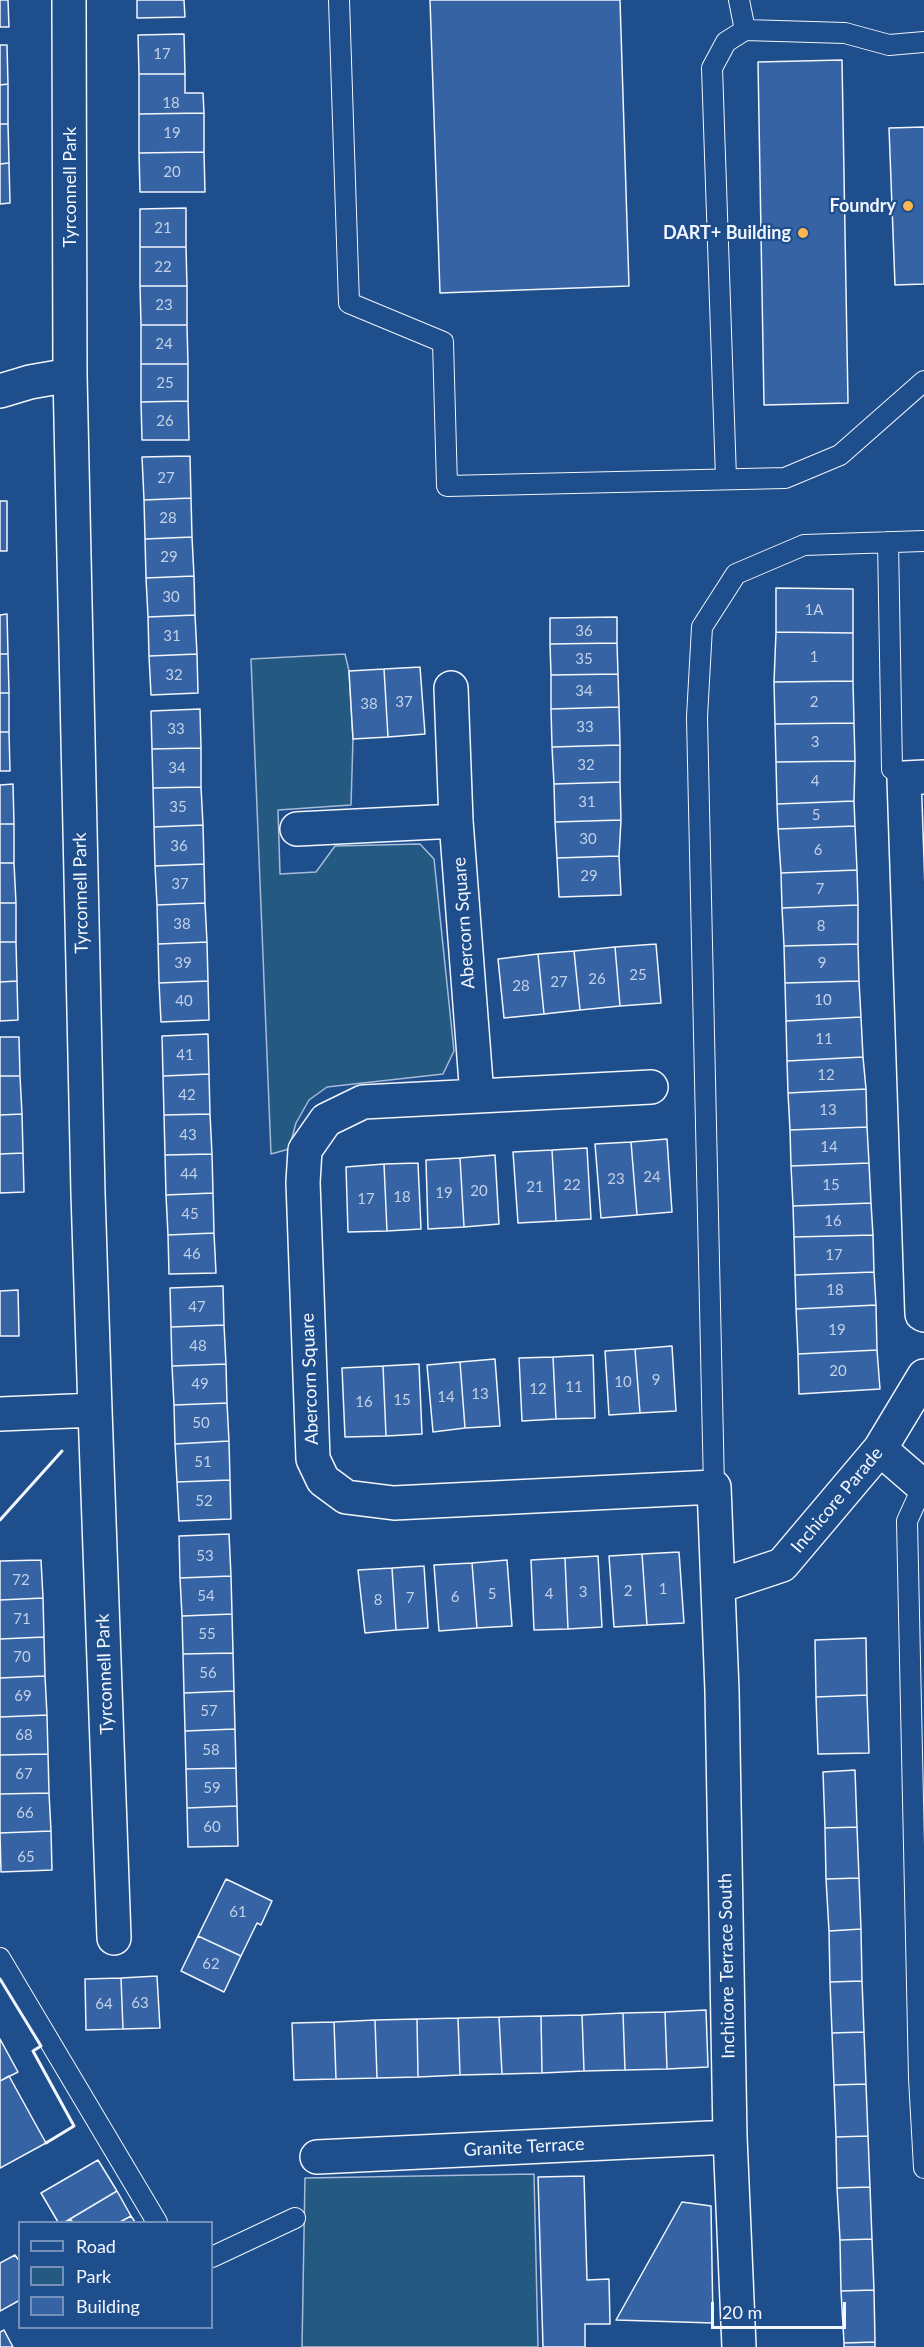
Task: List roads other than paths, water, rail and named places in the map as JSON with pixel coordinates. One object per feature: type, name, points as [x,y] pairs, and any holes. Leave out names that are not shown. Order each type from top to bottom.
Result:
[{"type":"street","name":"Tyrconnell Park","points":[[69,0],[70,375],[88,1193],[114,1938]]},
{"type":"street","points":[[0,392],[30,382],[70,375]]},
{"type":"street","name":"Abercorn Square","points":[[451,688],[456,821],[477,1096]]},
{"type":"street","points":[[914,778],[922,1314],[924,1315]]},
{"type":"street","points":[[297,829],[456,821]]},
{"type":"street","name":"Abercorn Square","points":[[651,1087],[363,1102],[326,1120],[305,1150],[303,1182],[313,1459],[323,1480],[346,1497],[394,1503],[714,1487]]},
{"type":"street","name":"Inchicore Parade","points":[[719,1586],[782,1565],[880,1449],[924,1376]]},
{"type":"street","points":[[0,1414],[95,1410]]},
{"type":"street","points":[[880,1449],[924,1486]]},
{"type":"street","points":[[714,1487],[719,1586]]},
{"type":"street","name":"Inchicore Terrace South","points":[[719,1586],[730,2137],[739,2347]]},
{"type":"street","name":"Granite Terrace","points":[[317,2157],[730,2137]]},
{"type":"lane","points":[[339,0],[349,303],[443,342],[447,486],[785,478],[840,455],[924,381]]},
{"type":"lane","points":[[739,0],[745,30]]},
{"type":"lane","points":[[726,478],[712,68],[726,42],[745,30],[844,33],[889,45],[924,42]]},
{"type":"lane","points":[[714,1487],[697,717],[702,627],[736,574],[804,545],[924,541]]},
{"type":"lane","points":[[888,542],[892,769],[914,778]]},
{"type":"lane","points":[[924,1486],[907,1521],[917,1664],[919,2078],[924,2168]]},
{"type":"lane","points":[[0,1958],[156,2221]]},
{"type":"lane","points":[[213,2257],[295,2218]]},
{"type":"place","name":"Foundry","points":[[908,206]]},
{"type":"place","name":"DART+ Building","points":[[803,233]]}]
